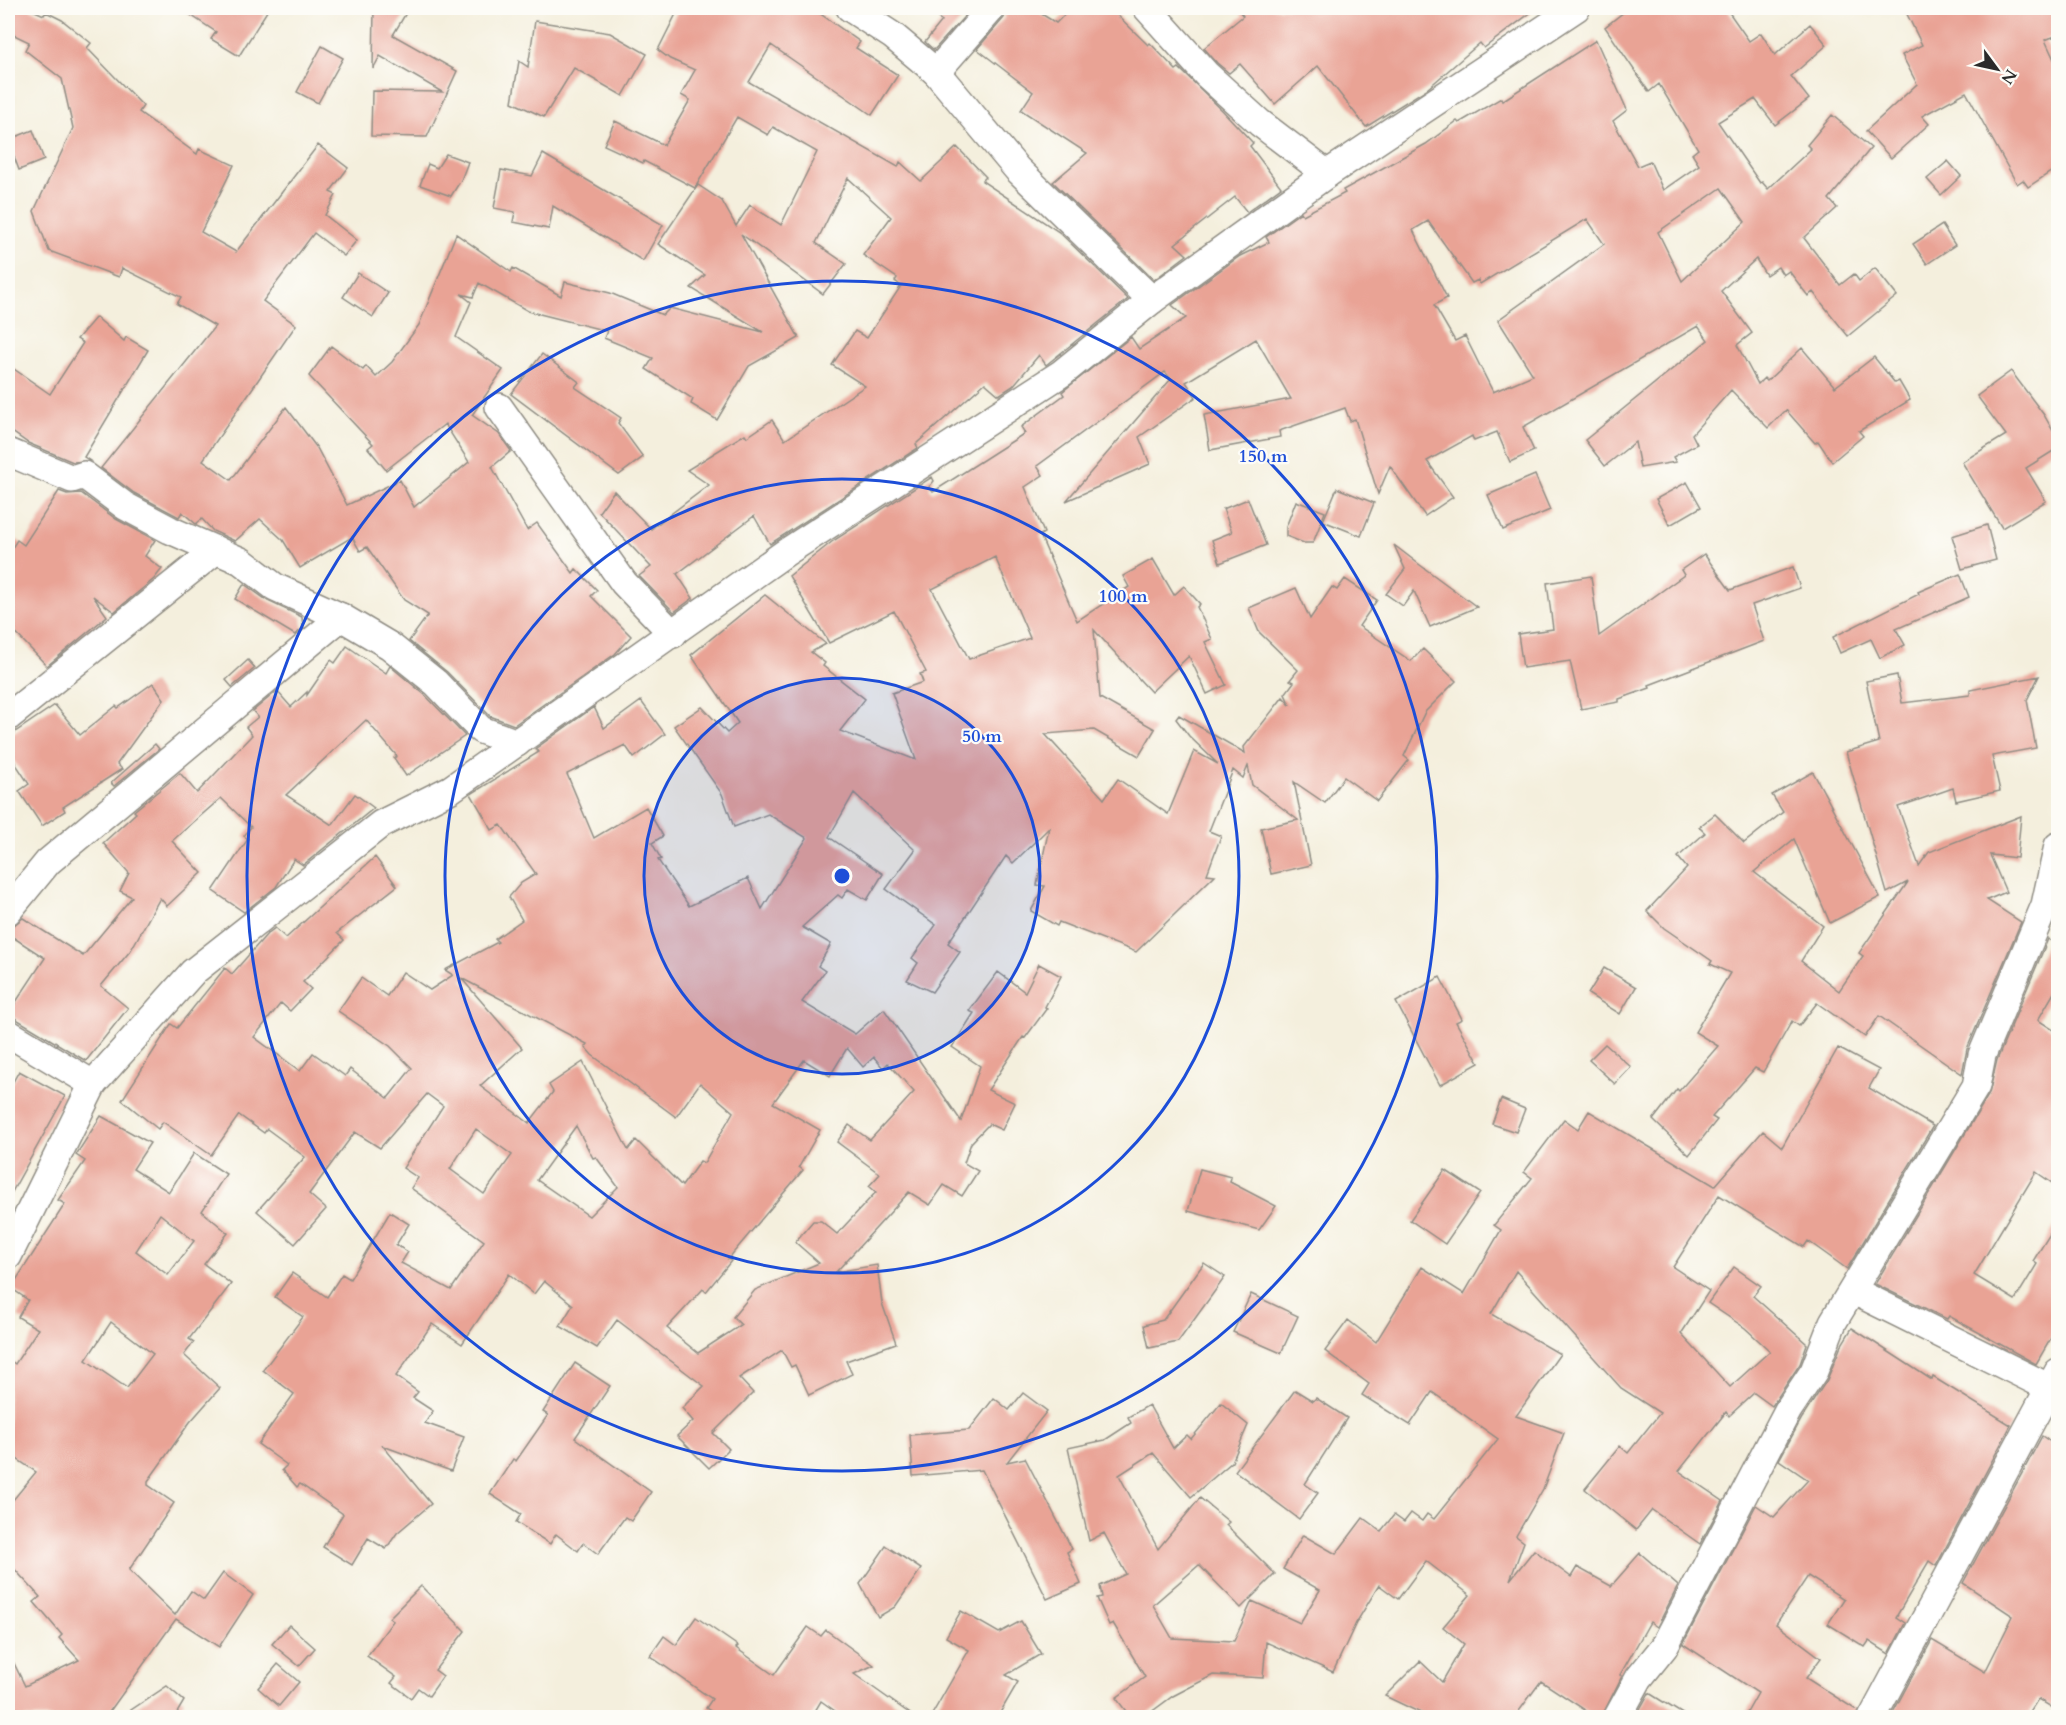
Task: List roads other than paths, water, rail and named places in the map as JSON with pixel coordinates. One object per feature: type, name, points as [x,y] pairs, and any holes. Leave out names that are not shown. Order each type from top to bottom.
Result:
[{"type":"street","points":[[850,8],[892,36],[936,72],[1017,169],[1152,300]]},
{"type":"street","points":[[936,72],[992,8]]},
{"type":"street","points":[[1147,8],[1206,74],[1260,123],[1326,174]]},
{"type":"street","points":[[8,1256],[93,1084],[193,972],[381,824],[451,789],[785,553],[1062,373],[1152,300],[1326,174],[1576,8]]},
{"type":"street","points":[[499,406],[624,583],[673,634]]},
{"type":"street","points":[[8,452],[72,479],[84,475],[125,506],[170,530],[242,561],[275,587],[341,617],[390,646],[436,683],[481,730],[517,743]]},
{"type":"street","points":[[8,717],[216,550]]},
{"type":"street","points":[[8,911],[48,862],[341,617]]},
{"type":"street","points":[[1617,1718],[1639,1678],[1664,1647],[1788,1410],[1814,1371],[1833,1322],[1854,1291],[1976,1086],[1982,1055],[2045,905],[2058,846]]},
{"type":"street","points":[[8,1034],[93,1084]]},
{"type":"street","points":[[1854,1291],[1951,1341],[2056,1384],[1872,1718]]}]
